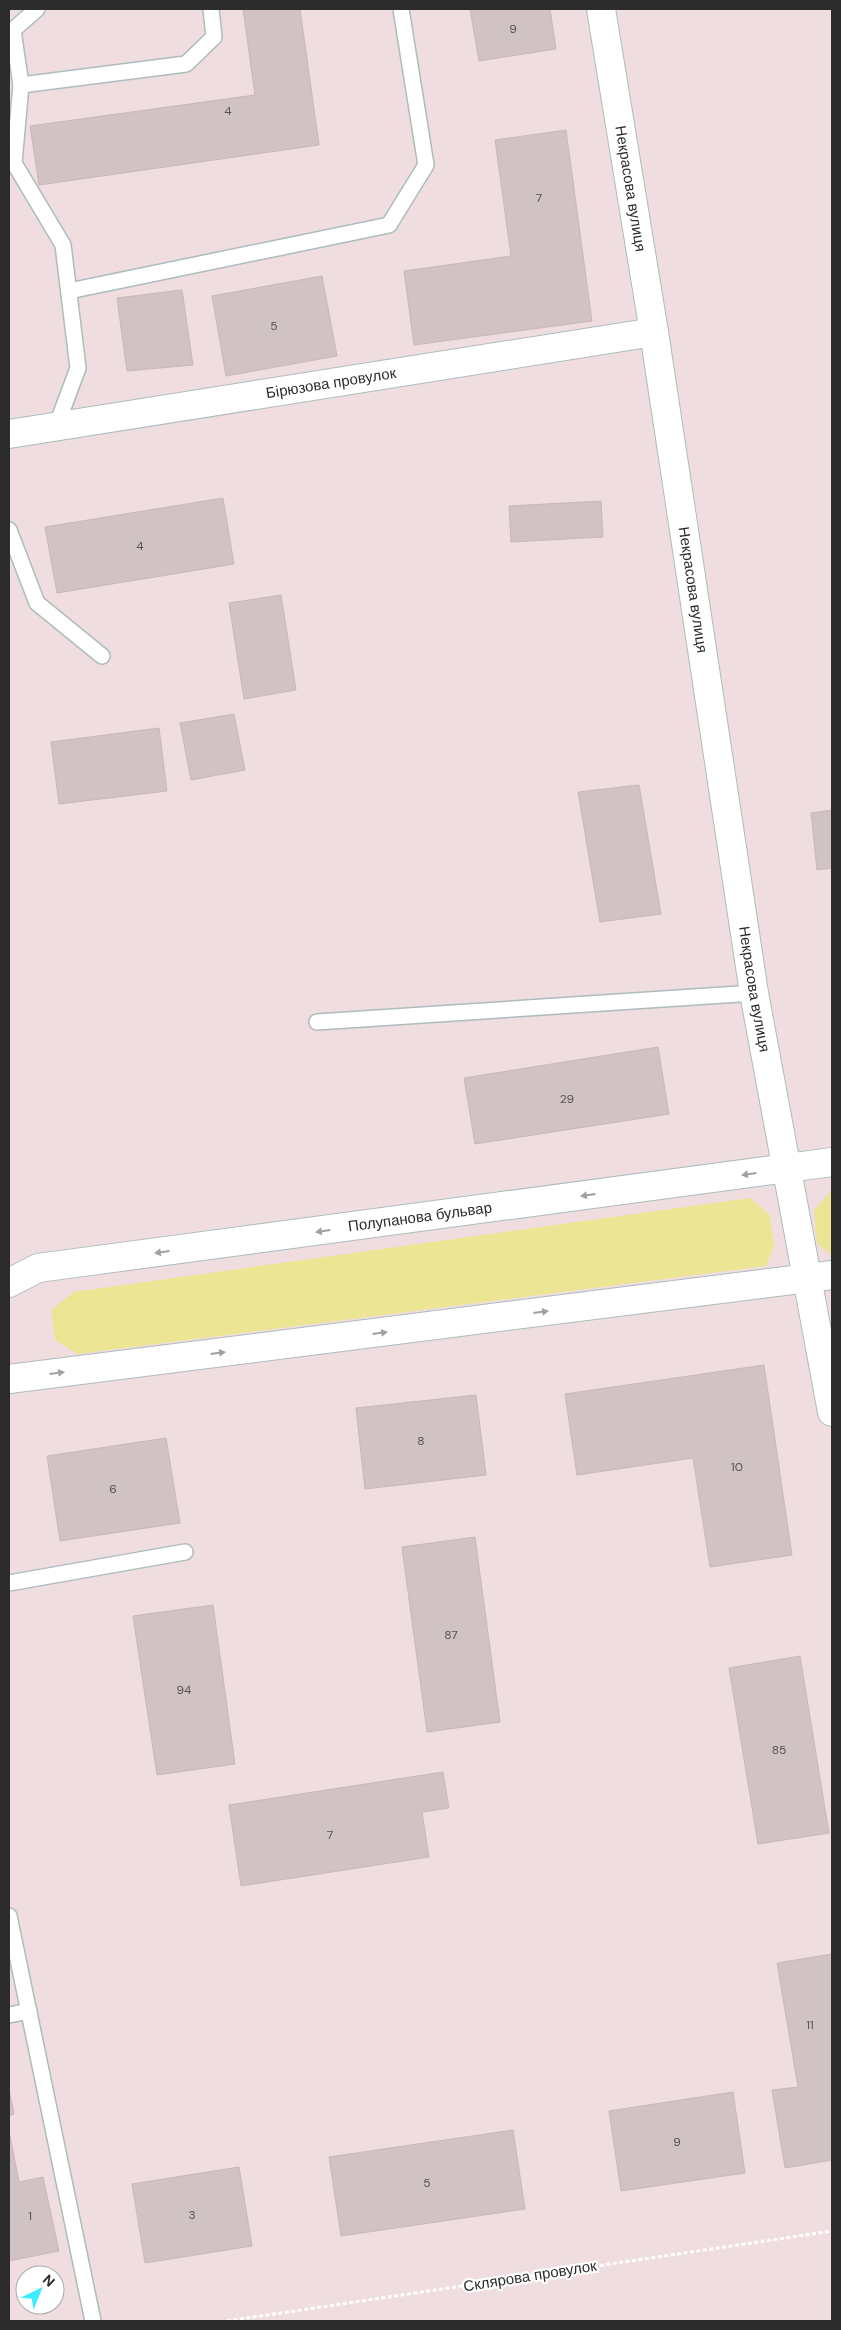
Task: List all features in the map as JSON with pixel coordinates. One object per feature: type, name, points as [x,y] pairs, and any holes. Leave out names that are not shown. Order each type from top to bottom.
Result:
[{"type":"street","name":"Некрасова вулиця","points":[[601,9],[654,332],[754,993],[786,1169],[820,1277],[832,1412]]},
{"type":"street","name":"Бірюзова провулок","points":[[9,434],[654,332]]},
{"type":"street","name":"Полупанова бульвар","points":[[9,1283],[38,1268],[832,1162]]},
{"type":"street","points":[[9,1379],[820,1277]]},
{"type":"lane","points":[[37,9],[13,30],[21,86],[14,163],[63,245],[78,368],[56,427]]},
{"type":"lane","points":[[21,86],[186,64],[214,37],[211,9]]},
{"type":"lane","points":[[69,291],[389,225],[426,165],[400,9]]},
{"type":"lane","points":[[9,530],[37,603],[102,656]]},
{"type":"lane","points":[[317,1022],[754,993]]},
{"type":"lane","points":[[9,1583],[185,1552]]},
{"type":"lane","points":[[9,1916],[93,2321]]},
{"type":"lane","points":[[9,2015],[29,2011]]},
{"type":"path","name":"Склярова провулок","points":[[227,2321],[832,2231]]},
{"type":"shaded area","points":[[832,1190],[832,1256],[817,1243],[814,1210]]},
{"type":"shaded area","points":[[750,1198],[770,1215],[774,1246],[766,1266],[77,1354],[55,1340],[51,1311],[73,1292]]},
{"type":"building","points":[[243,9],[300,9],[319,145],[39,185],[30,126],[255,95]]},
{"type":"building","points":[[470,9],[550,9],[556,49],[479,61]]},
{"type":"building","points":[[566,130],[592,321],[414,345],[404,271],[511,256],[495,140]]},
{"type":"building","points":[[322,276],[337,356],[226,376],[212,296]]},
{"type":"building","points":[[182,290],[193,365],[127,371],[117,298]]},
{"type":"building","points":[[223,498],[234,564],[57,593],[45,527]]},
{"type":"building","points":[[601,501],[603,537],[511,542],[509,506]]},
{"type":"building","points":[[281,595],[296,690],[244,699],[229,603]]},
{"type":"building","points":[[234,714],[245,770],[191,780],[180,723]]},
{"type":"building","points":[[159,728],[167,791],[59,804],[51,742]]},
{"type":"building","points":[[639,785],[661,914],[600,922],[578,792]]},
{"type":"building","points":[[832,810],[832,868],[817,870],[811,813]]},
{"type":"building","points":[[658,1047],[669,1114],[475,1144],[464,1078]]},
{"type":"building","points":[[764,1365],[792,1555],[710,1567],[693,1458],[577,1475],[565,1394]]},
{"type":"building","points":[[476,1395],[486,1475],[365,1489],[356,1408]]},
{"type":"building","points":[[166,1438],[180,1523],[60,1541],[47,1456]]},
{"type":"building","points":[[475,1537],[500,1722],[427,1732],[402,1547]]},
{"type":"building","points":[[213,1605],[235,1764],[157,1775],[133,1616]]},
{"type":"building","points":[[800,1656],[829,1833],[758,1844],[729,1668]]},
{"type":"building","points":[[443,1772],[449,1808],[422,1812],[429,1857],[241,1886],[229,1805]]},
{"type":"building","points":[[832,1954],[832,2160],[785,2168],[772,2090],[798,2087],[777,1963]]},
{"type":"building","points":[[9,2089],[14,2114],[9,2116]]},
{"type":"building","points":[[733,2092],[745,2173],[621,2191],[609,2111]]},
{"type":"building","points":[[513,2130],[525,2209],[341,2236],[329,2157]]},
{"type":"building","points":[[9,2131],[19,2182],[43,2177],[59,2251],[9,2261]]},
{"type":"building","points":[[239,2167],[252,2246],[145,2263],[132,2184]]}]
